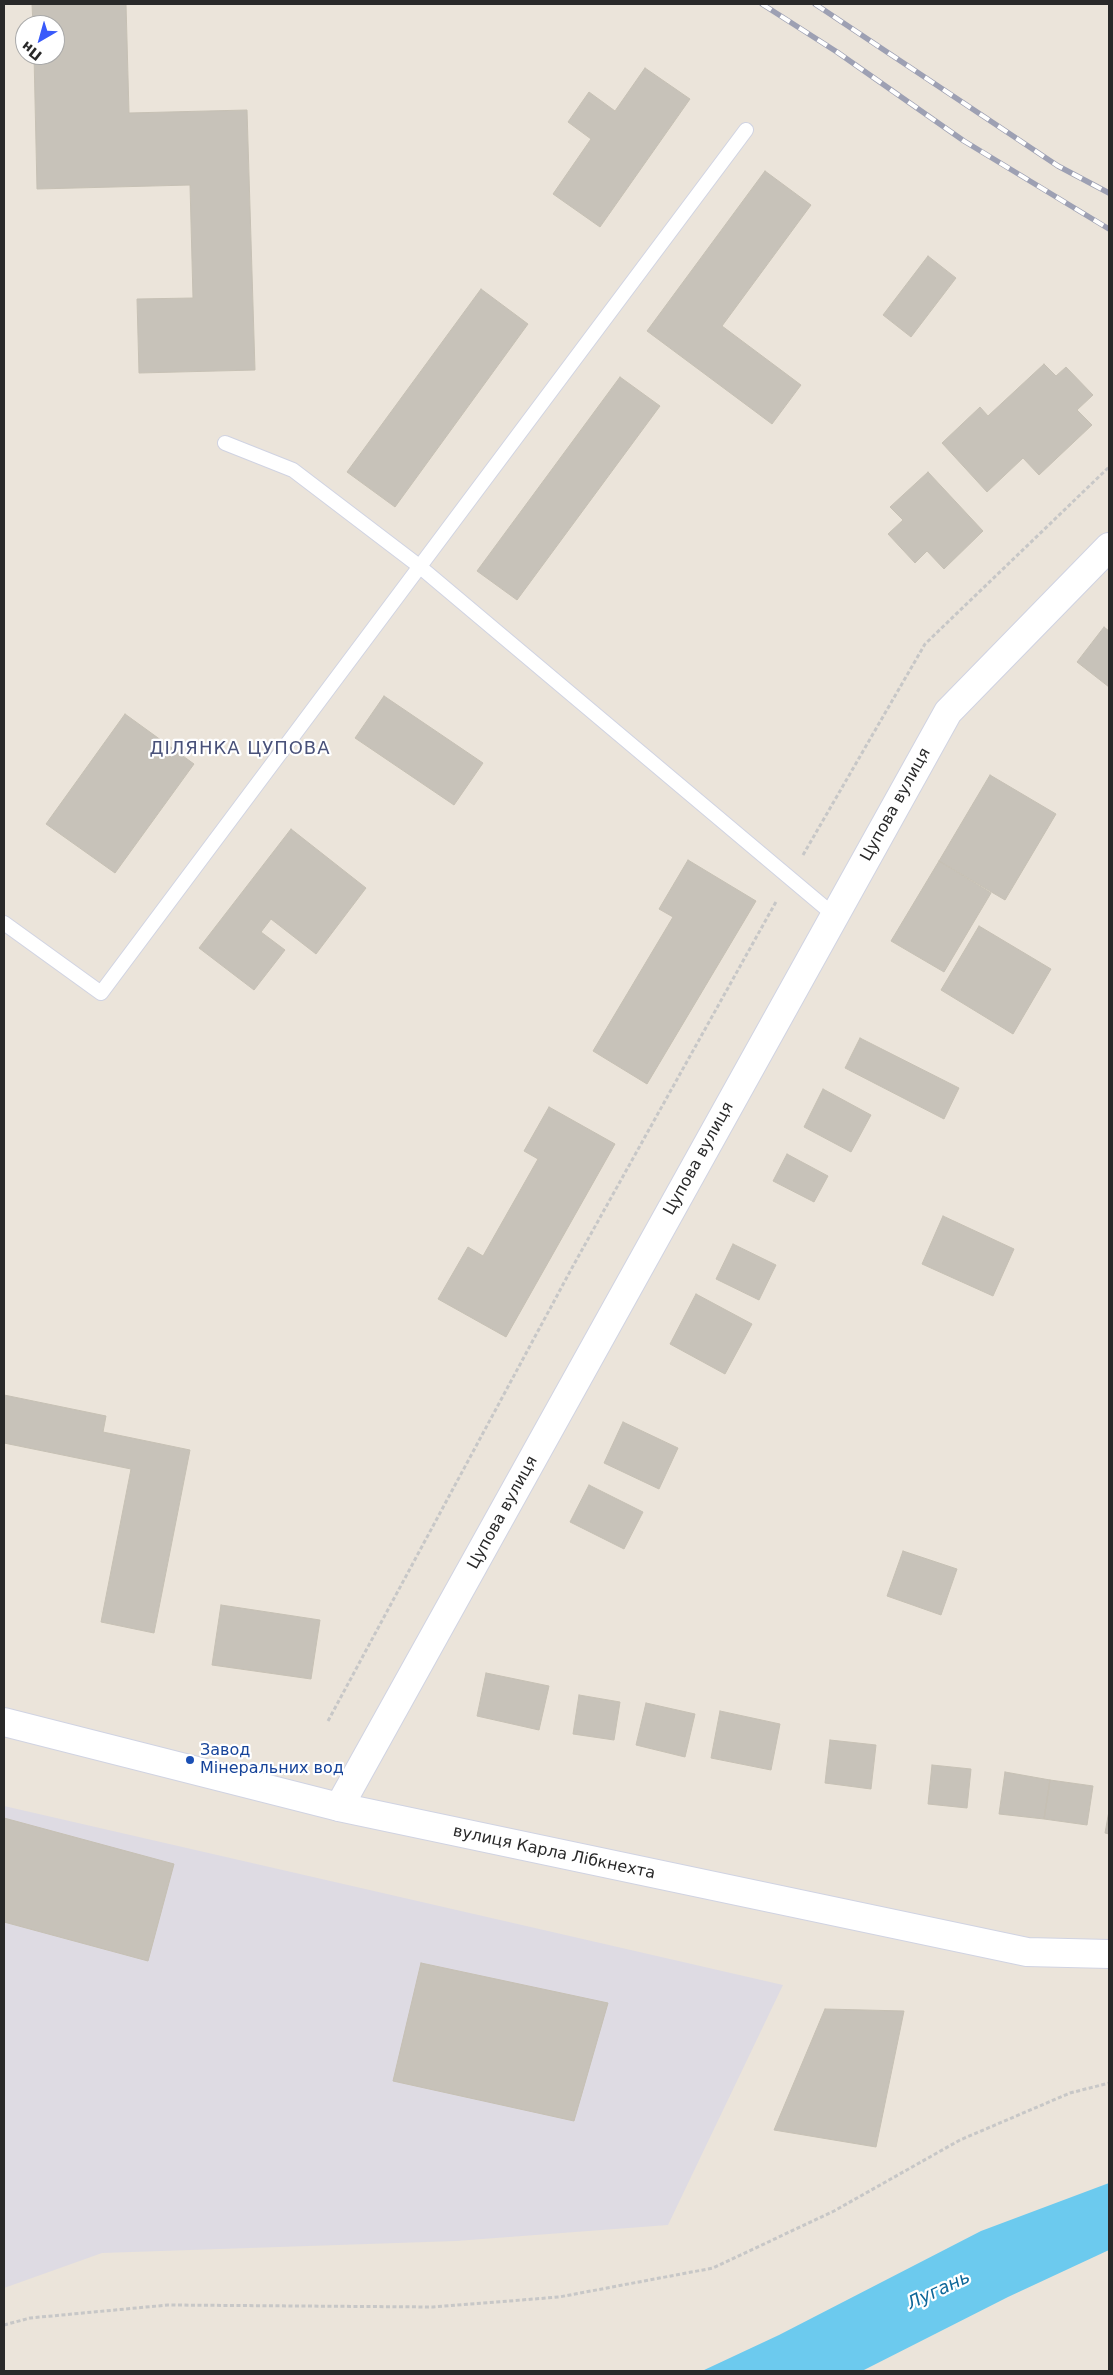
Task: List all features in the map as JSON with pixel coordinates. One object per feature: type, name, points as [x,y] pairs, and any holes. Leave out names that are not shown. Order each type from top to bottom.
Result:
[{"type":"street","name":"Цупова вулиця","points":[[339,1808],[948,712],[1109,547]]},
{"type":"street","name":"вулиця Карла Лібкнехта","points":[[4,1722],[339,1808],[1027,1952],[1109,1954]]},
{"type":"lane","points":[[4,923],[101,993],[746,130]]},
{"type":"lane","points":[[225,443],[294,470],[419,566],[835,916]]},
{"type":"path","points":[[328,1721],[573,1266],[789,879],[925,644],[1109,468]]},
{"type":"path","points":[[4,2325],[30,2318],[168,2305],[434,2308],[559,2297],[713,2268],[834,2210],[960,2140],[1070,2093],[1109,2082]]},
{"type":"shaded area","points":[[4,1806],[783,1985],[668,2225],[456,2241],[102,2253],[4,2288]]},
{"type":"water","name":"Лугань","points":[[1109,2183],[1109,2250],[1008,2297],[862,2371],[702,2371],[779,2335],[981,2231]]},
{"type":"building","points":[[32,4],[126,4],[129,113],[247,110],[255,370],[139,373],[137,299],[193,298],[190,185],[37,189],[34,65],[65,65],[65,15],[33,15]]},
{"type":"building","points":[[645,68],[690,99],[600,227],[553,194],[591,139],[568,122],[589,92],[615,111]]},
{"type":"building","points":[[765,171],[811,205],[722,326],[801,385],[772,424],[647,331]]},
{"type":"building","points":[[928,256],[956,278],[911,337],[883,315]]},
{"type":"building","points":[[481,289],[528,324],[395,507],[347,472]]},
{"type":"building","points":[[1044,364],[1056,376],[1066,367],[1093,395],[1077,410],[1092,425],[1039,475],[1023,458],[987,492],[942,443],[980,407],[988,416]]},
{"type":"building","points":[[620,377],[660,406],[517,600],[477,571]]},
{"type":"building","points":[[928,472],[983,531],[944,569],[927,551],[915,563],[888,534],[903,520],[890,507]]},
{"type":"building","points":[[1104,627],[1109,631],[1109,687],[1077,662]]},
{"type":"building","points":[[384,696],[483,763],[454,805],[355,738]]},
{"type":"building","points":[[125,714],[194,764],[115,873],[46,824]]},
{"type":"building","points":[[990,775],[1056,814],[1005,900],[939,861]]},
{"type":"building","points":[[291,829],[366,888],[316,954],[271,919],[261,932],[285,950],[254,990],[199,948]]},
{"type":"building","points":[[688,860],[756,901],[647,1084],[593,1051],[673,917],[659,909]]},
{"type":"building","points":[[939,861],[991,893],[944,972],[891,941]]},
{"type":"building","points":[[979,926],[1051,969],[1013,1034],[941,990]]},
{"type":"building","points":[[860,1038],[959,1088],[944,1119],[845,1068]]},
{"type":"building","points":[[823,1089],[871,1115],[851,1152],[804,1127]]},
{"type":"building","points":[[549,1107],[615,1144],[506,1337],[438,1299],[468,1247],[483,1256],[538,1159],[524,1151]]},
{"type":"building","points":[[787,1154],[828,1176],[814,1202],[773,1181]]},
{"type":"building","points":[[943,1216],[1014,1249],[993,1296],[922,1264]]},
{"type":"building","points":[[733,1244],[776,1265],[759,1300],[716,1279]]},
{"type":"building","points":[[696,1294],[752,1324],[725,1374],[670,1344]]},
{"type":"building","points":[[4,1395],[106,1416],[103,1432],[190,1450],[154,1633],[101,1622],[131,1469],[4,1443]]},
{"type":"building","points":[[623,1422],[678,1448],[659,1489],[604,1463]]},
{"type":"building","points":[[589,1485],[643,1512],[624,1549],[570,1522]]},
{"type":"building","points":[[903,1551],[957,1569],[941,1615],[887,1596]]},
{"type":"building","points":[[221,1605],[320,1620],[311,1679],[212,1665]]},
{"type":"building","points":[[486,1673],[549,1686],[539,1730],[477,1716]]},
{"type":"building","points":[[579,1695],[620,1702],[614,1740],[573,1734]]},
{"type":"building","points":[[646,1703],[695,1714],[685,1757],[636,1745]]},
{"type":"building","points":[[720,1711],[780,1724],[771,1770],[711,1758]]},
{"type":"building","points":[[830,1740],[876,1745],[871,1789],[825,1783]]},
{"type":"building","points":[[932,1765],[971,1769],[967,1808],[928,1804]]},
{"type":"building","points":[[1005,1772],[1050,1780],[1044,1819],[999,1814]]},
{"type":"building","points":[[1050,1780],[1093,1786],[1087,1825],[1044,1819]]},
{"type":"building","points":[[1109,1811],[1109,1834],[1105,1833]]},
{"type":"building","points":[[4,1818],[174,1864],[148,1961],[4,1922]]},
{"type":"building","points":[[421,1963],[608,2003],[574,2121],[393,2081]]},
{"type":"building","points":[[825,2009],[904,2011],[876,2147],[774,2130]]},
{"type":"railway","points":[[762,4],[837,52],[964,141],[1109,229]]},
{"type":"railway","points":[[815,4],[1058,166],[1109,193]]},
{"type":"place","name":"Завод Мінеральних вод","points":[[190,1760]]},
{"type":"district","name":"ДІЛЯНКА ЦУПОВА","points":[[240,749]]}]
